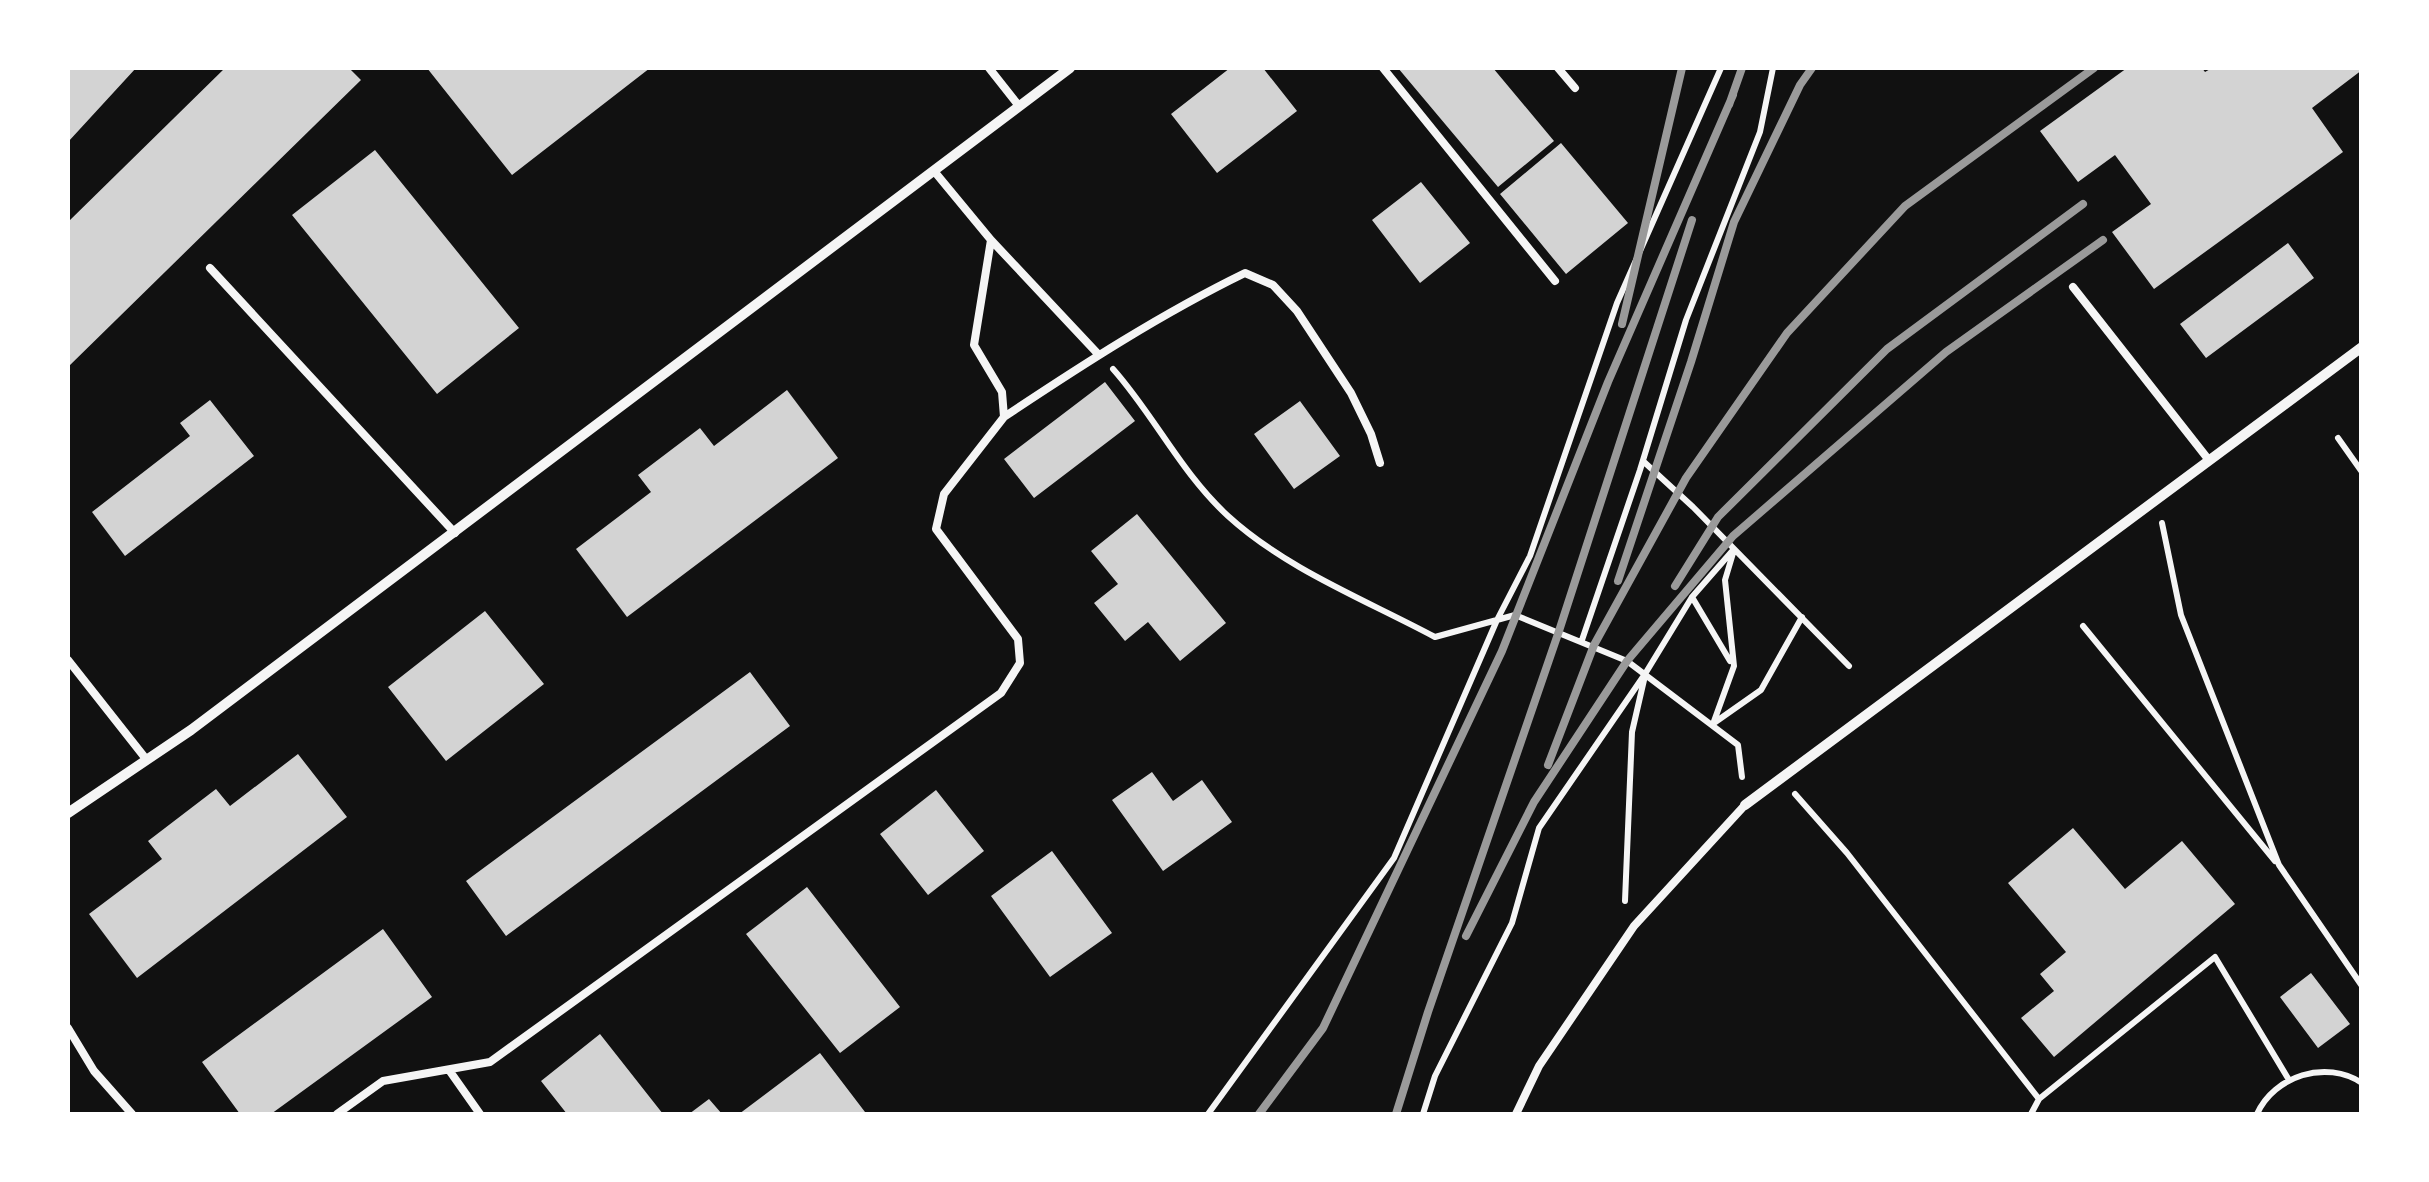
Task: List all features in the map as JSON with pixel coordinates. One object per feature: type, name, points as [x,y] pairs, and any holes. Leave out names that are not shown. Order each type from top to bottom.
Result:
[{"type":"street","points":[[68,813],[455,533],[1070,68]]},
{"type":"street","points":[[1745,804],[2362,347]]},
{"type":"lane","points":[[990,68],[1019,106]]},
{"type":"lane","points":[[1383,68],[1555,281]]},
{"type":"lane","points":[[1558,68],[1575,88]]},
{"type":"lane","points":[[934,170],[991,240],[1098,354]]},
{"type":"lane","points":[[991,240],[974,345],[1002,392],[1004,418]]},
{"type":"lane","points":[[210,268],[455,533]]},
{"type":"lane","points":[[337,1114],[383,1080],[490,1062],[1001,693],[1020,664],[1018,639],[936,529],[944,494],[1004,418],[1098,354],[1245,273],[1273,285],[1297,311],[1352,393],[1380,463]]},
{"type":"lane","points":[[2073,287],[2208,459]]},
{"type":"lane","points":[[68,660],[146,760]]},
{"type":"lane","points":[[1516,1114],[1539,1066],[1634,926],[1745,804]]},
{"type":"lane","points":[[68,1028],[94,1072],[132,1114]]},
{"type":"lane","points":[[449,1070],[480,1114]]},
{"type":"path","points":[[1208,1114],[1394,858],[1530,556],[1623,288],[1721,68]]},
{"type":"path","points":[[1582,640],[1686,320],[1760,132],[1774,68]]},
{"type":"path","points":[[1098,354],[1117,373],[1169,448],[1227,515],[1280,556],[1435,637],[1515,615],[1627,661],[1738,744],[1745,804]]},
{"type":"path","points":[[2338,438],[2362,472]]},
{"type":"path","points":[[1643,461],[1849,666]]},
{"type":"path","points":[[2157,497],[2181,616],[2279,865]]},
{"type":"path","points":[[1423,1114],[1435,1076],[1512,923],[1539,828],[1646,674],[1692,597],[1734,549]]},
{"type":"path","points":[[1714,724],[1734,666],[1726,580],[1734,549]]},
{"type":"path","points":[[1692,597],[1734,666]]},
{"type":"path","points":[[1714,724],[1761,690],[1802,617]]},
{"type":"path","points":[[2083,626],[2279,865],[2362,986]]},
{"type":"path","points":[[1623,942],[1632,732],[1646,674]]},
{"type":"path","points":[[1781,778],[1846,853],[2040,1098]]},
{"type":"path","points":[[2030,1114],[2040,1098],[2215,957],[2290,1080]]},
{"type":"path","points":[[2257,1114],[2272,1092],[2310,1072],[2333,1072],[2362,1083]]},
{"type":"building","points":[[68,68],[136,68],[68,142]]},
{"type":"building","points":[[225,68],[349,68],[361,80],[68,367],[68,222]]},
{"type":"building","points":[[427,68],[650,68],[512,175]]},
{"type":"building","points":[[1230,68],[1263,68],[1297,111],[1217,173],[1171,114]]},
{"type":"building","points":[[1398,68],[1493,68],[1554,141],[1498,187]]},
{"type":"building","points":[[2127,68],[2202,68],[2205,72],[2212,68],[2362,70],[2312,108],[2343,152],[2154,289],[2112,232],[2151,204],[2115,155],[2078,182],[2040,131]]},
{"type":"building","points":[[1561,143],[1628,223],[1566,274],[1500,194]]},
{"type":"building","points":[[375,150],[519,328],[437,394],[292,215]]},
{"type":"building","points":[[1421,182],[1470,243],[1420,283],[1372,220]]},
{"type":"building","points":[[2288,243],[2314,278],[2206,358],[2180,324]]},
{"type":"building","points":[[1105,382],[1135,421],[1034,498],[1004,459]]},
{"type":"building","points":[[787,390],[838,458],[627,617],[576,549],[651,492],[638,475],[700,428],[714,446]]},
{"type":"building","points":[[210,400],[254,456],[125,556],[92,512],[190,436],[180,423]]},
{"type":"building","points":[[1300,401],[1340,456],[1294,489],[1254,434]]},
{"type":"building","points":[[1137,514],[1226,623],[1180,661],[1148,622],[1125,641],[1094,603],[1118,584],[1091,551]]},
{"type":"building","points":[[485,611],[544,684],[446,761],[388,687]]},
{"type":"building","points":[[750,672],[790,726],[506,936],[466,881]]},
{"type":"building","points":[[298,754],[347,817],[137,978],[89,914],[162,859],[148,841],[216,789],[230,806]]},
{"type":"building","points":[[1152,772],[1173,801],[1202,780],[1232,822],[1163,871],[1112,800]]},
{"type":"building","points":[[936,790],[984,851],[928,895],[880,834]]},
{"type":"building","points":[[2073,828],[2125,889],[2182,841],[2235,904],[2054,1057],[2021,1018],[2054,991],[2040,974],[2066,952],[2008,883]]},
{"type":"building","points":[[1052,851],[1112,933],[1050,977],[991,896]]},
{"type":"building","points":[[807,887],[900,1007],[840,1053],[746,934]]},
{"type":"building","points":[[383,929],[432,997],[271,1114],[240,1114],[202,1062]]},
{"type":"building","points":[[2311,973],[2350,1024],[2318,1048],[2280,997]]},
{"type":"building","points":[[600,1034],[663,1114],[567,1114],[541,1081]]},
{"type":"building","points":[[820,1053],[865,1112],[739,1114]]},
{"type":"building","points":[[709,1099],[722,1114],[689,1114]]},
{"type":"railway","points":[[1622,324],[1682,68]]},
{"type":"railway","points":[[1729,105],[1742,68]]},
{"type":"railway","points":[[1618,581],[1734,222],[1800,85],[1812,68]]},
{"type":"railway","points":[[1548,765],[1594,645],[1686,478],[1787,333],[1905,206],[2094,68]]},
{"type":"railway","points":[[1259,1114],[1323,1028],[1502,651],[1608,382],[1733,95]]},
{"type":"railway","points":[[1675,586],[1718,517],[1887,349],[2083,204]]},
{"type":"railway","points":[[1396,1114],[1692,220]]},
{"type":"railway","points":[[1466,936],[1534,802],[1627,661],[1733,536],[1946,352],[2103,240]]}]
